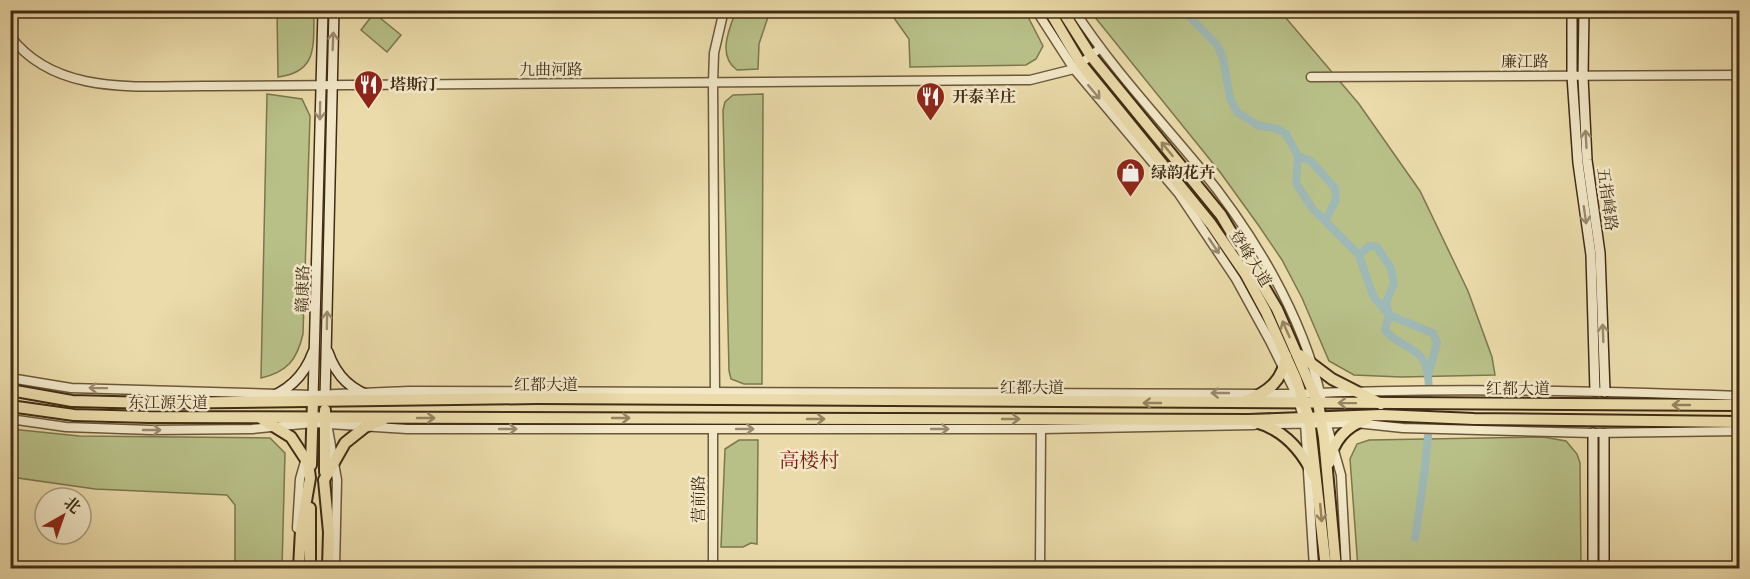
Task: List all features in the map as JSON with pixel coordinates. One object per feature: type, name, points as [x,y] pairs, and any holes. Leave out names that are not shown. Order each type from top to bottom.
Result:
[{"type":"main road","name":"赣康路","points":[[310,568],[310,478],[316,339],[323,10]]},
{"type":"main road","name":"赣康路","points":[[322,568],[334,10]]},
{"type":"main road","name":"登峰大道","points":[[1048,10],[1078,66],[1211,224],[1246,275],[1319,398],[1315,420],[1326,568]]},
{"type":"main road","name":"登峰大道","points":[[1062,10],[1221,215],[1277,309],[1291,353],[1300,399],[1315,420],[1329,478],[1336,568]]},
{"type":"main road","name":"五指峰路","points":[[1572,10],[1572,76],[1578,163],[1591,255],[1600,391]]},
{"type":"main road","name":"五指峰路","points":[[1584,10],[1583,77],[1587,160],[1600,253],[1600,391]]},
{"type":"main road","points":[[255,401],[278,394],[303,372],[316,339]]},
{"type":"main road","points":[[327,346],[339,374],[361,393],[378,399],[394,400]]},
{"type":"main road","points":[[1237,403],[1265,392],[1275,384],[1291,353],[1354,390],[1381,410],[1356,423],[1342,434],[1334,448],[1329,478]]},
{"type":"main road","name":"东江源大道","points":[[10,390],[72,401],[255,401],[325,397]]},
{"type":"main road","name":"红都大道","points":[[325,397],[394,400],[537,398],[1237,403],[1319,398],[1381,410],[1404,422],[1476,425],[1740,422]]},
{"type":"main road","name":"红都大道","points":[[326,420],[398,418],[1315,420],[1405,404],[1740,405]]},
{"type":"main road","name":"东江源大道","points":[[10,406],[74,415],[326,420]]},
{"type":"main road","points":[[253,417],[276,426],[296,442],[306,458],[310,478],[301,530],[299,568]]},
{"type":"main road","points":[[328,568],[329,532],[324,480],[335,457],[351,436],[368,425],[398,418]]},
{"type":"main road","points":[[1249,420],[1265,424],[1291,441],[1307,462],[1318,484]]},
{"type":"main road","points":[[1593,433],[1593,568]]},
{"type":"main road","points":[[1604,434],[1604,568]]},
{"type":"street","points":[[715,394],[713,83],[714,53],[724,10]]},
{"type":"street","points":[[1036,10],[1179,194],[1236,279],[1300,399]]},
{"type":"street","points":[[1074,10],[1095,53],[1201,170],[1231,210],[1285,300],[1312,365],[1319,398],[1354,390],[1600,391],[1740,396]]},
{"type":"street","name":"九曲河路","points":[[10,36],[48,69],[73,80],[95,84],[320,86],[1030,80],[1078,66],[1095,53]]},
{"type":"street","name":"廉江路","points":[[1311,77],[1740,75]]},
{"type":"street","points":[[10,378],[71,388],[278,394],[313,398]]},
{"type":"street","points":[[325,397],[361,393],[1265,392],[1300,399]]},
{"type":"street","points":[[10,419],[76,428],[230,429],[276,426],[312,420],[300,479],[294,568]]},
{"type":"street","points":[[334,568],[335,457],[326,420],[407,429],[1041,429],[1265,424],[1315,420],[1356,423],[1404,422]]},
{"type":"street","points":[[1315,420],[1334,448],[1341,475],[1346,568]]},
{"type":"street","points":[[1314,568],[1307,462],[1315,420]]},
{"type":"street","points":[[1476,425],[1604,434],[1740,431]]},
{"type":"street","name":"营前路","points":[[713,568],[714,429]]},
{"type":"street","points":[[1040,568],[1041,429]]},
{"type":"green space","points":[[277,11],[314,11],[313,45],[307,63],[291,74],[278,77]]},
{"type":"green space","points":[[736,11],[770,11],[759,44],[758,69],[737,70],[727,57],[726,42]]},
{"type":"green space","points":[[889,11],[1025,11],[1043,46],[1036,59],[1026,65],[910,67],[909,39]]},
{"type":"green space","points":[[1090,11],[1280,11],[1359,104],[1420,191],[1468,291],[1492,357],[1495,375],[1401,377],[1354,375],[1329,361],[1302,298],[1282,260],[1259,226],[1220,172]]},
{"type":"green space","points":[[374,13],[401,35],[387,52],[361,30]]},
{"type":"green space","points":[[267,94],[302,99],[310,116],[303,334],[298,351],[290,364],[278,372],[261,378]]},
{"type":"green space","points":[[763,94],[762,384],[744,384],[731,379],[729,371],[723,110],[725,102],[733,95]]},
{"type":"green space","points":[[11,429],[79,436],[270,438],[285,453],[282,568],[235,568],[235,505],[227,495],[95,489],[93,486],[74,486],[11,477]]},
{"type":"green space","points":[[1543,437],[1566,441],[1577,454],[1580,463],[1581,568],[1358,568],[1350,459],[1357,444],[1369,440]]},
{"type":"green space","points":[[739,440],[758,440],[757,544],[751,543],[743,547],[721,547],[725,449]]},
{"type":"waterway","points":[[1183,10],[1217,45],[1223,58],[1230,98],[1237,112],[1257,125],[1278,129],[1286,134],[1298,156],[1311,161],[1335,188],[1336,200],[1325,221],[1359,255],[1369,246],[1377,247],[1391,268],[1394,284],[1386,302],[1389,315],[1385,330],[1421,357],[1427,370],[1429,391],[1427,444],[1415,538]]},
{"type":"waterway","points":[[1298,156],[1296,183],[1312,208],[1325,221]]},
{"type":"waterway","points":[[1359,255],[1373,296],[1389,315],[1433,333],[1437,343],[1429,372]]},
{"type":"place","name":"塔斯汀","points":[[369,110]]},
{"type":"place","name":"开泰羊庄","points":[[931,122]]},
{"type":"place","name":"绿韵花卉","points":[[1130,198]]},
{"type":"district","name":"高楼村","points":[[809,460]]}]
